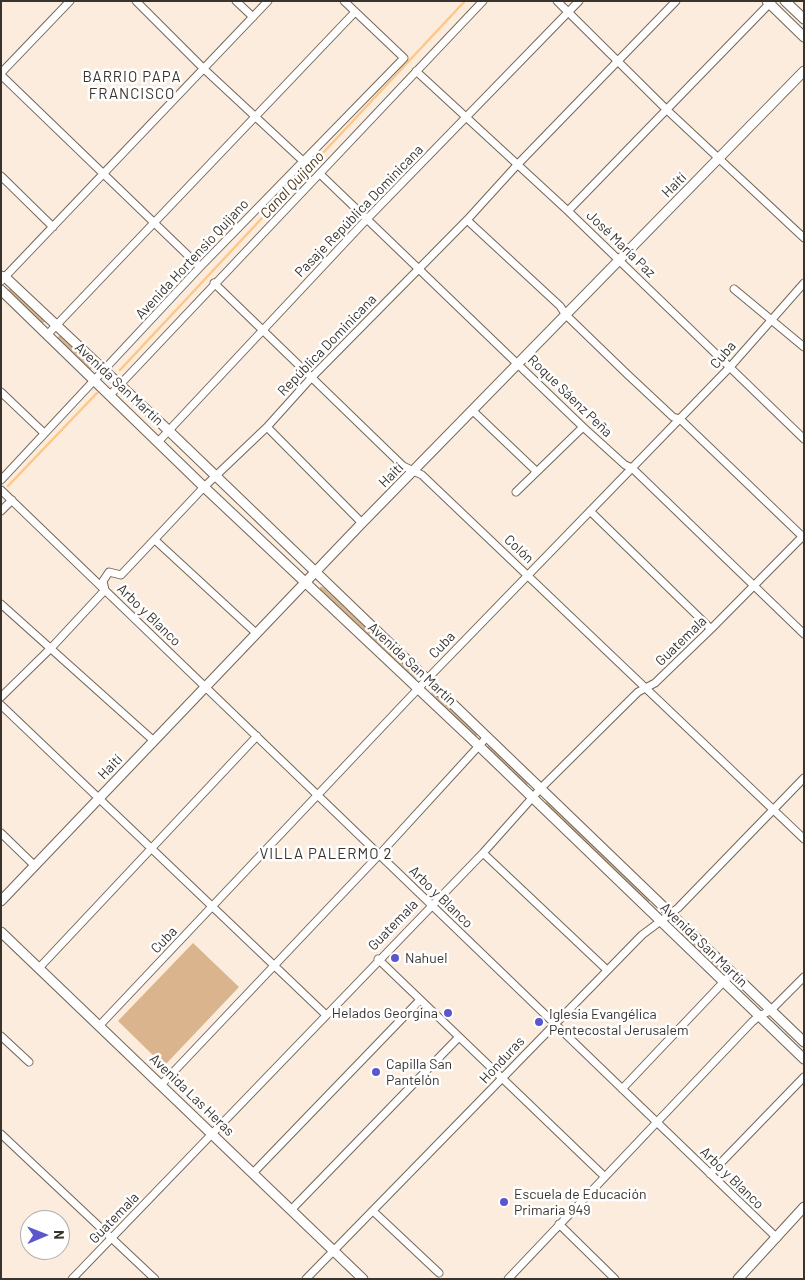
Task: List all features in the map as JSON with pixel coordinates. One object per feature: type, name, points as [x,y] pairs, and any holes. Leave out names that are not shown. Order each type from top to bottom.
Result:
[{"type":"main road","points":[[785,1],[804,19]]},
{"type":"main road","points":[[769,2],[804,37]]},
{"type":"main road","name":"Haití","points":[[1,901],[306,584],[362,523],[804,72]]},
{"type":"main road","name":"Avenida San Martín","points":[[3,278],[168,430],[804,1042]]},
{"type":"main road","name":"Avenida San Martín","points":[[1,290],[111,394],[204,487],[479,746],[804,1059]]},
{"type":"main road","name":"Avenida Las Heras","points":[[1,932],[363,1279]]},
{"type":"main road","points":[[738,1279],[804,1206]]},
{"type":"street","points":[[70,1],[1,74],[200,267]]},
{"type":"street","points":[[136,1],[204,69],[303,161]]},
{"type":"street","points":[[236,1],[253,17]]},
{"type":"street","points":[[3,278],[268,1]]},
{"type":"street","points":[[47,335],[355,12],[344,1]]},
{"type":"street","points":[[111,394],[214,283],[484,1]]},
{"type":"street","points":[[556,1],[667,110],[804,238]]},
{"type":"street","name":"Pasaje República Dominicana","points":[[159,441],[366,220],[579,1]]},
{"type":"street","name":"República Dominicana","points":[[1,697],[52,647],[105,590],[103,581],[109,572],[121,575],[204,487],[216,478],[267,427],[312,377],[676,1]]},
{"type":"street","points":[[568,211],[769,2]]},
{"type":"street","name":"Avenida Hortensio Quijano","points":[[1,480],[200,267],[404,58],[355,12]]},
{"type":"street","name":"José María Paz","points":[[416,71],[568,211],[804,439]]},
{"type":"street","name":"Roque Sáenz Peña","points":[[320,174],[583,427],[625,465],[632,468],[804,634]]},
{"type":"street","points":[[1,176],[53,226]]},
{"type":"street","points":[[466,220],[560,306],[566,315],[673,417],[680,419],[803,537]]},
{"type":"street","name":"Colón","points":[[214,283],[403,466],[422,475],[804,840]]},
{"type":"street","name":"Cuba","points":[[100,1026],[427,679],[730,367],[804,283]]},
{"type":"street","points":[[734,289],[804,347]]},
{"type":"street","points":[[1,392],[44,433]]},
{"type":"street","points":[[472,410],[536,471]]},
{"type":"street","points":[[267,427],[362,523]]},
{"type":"street","points":[[516,492],[583,427]]},
{"type":"street","name":"Arbo y Blanco","points":[[1,490],[777,1238]]},
{"type":"street","points":[[1,511],[12,500]]},
{"type":"street","points":[[590,511],[711,629]]},
{"type":"street","name":"Guatemala","points":[[72,1279],[431,904],[483,853],[541,788],[645,688],[655,683],[803,537]]},
{"type":"street","points":[[155,540],[257,634]]},
{"type":"street","points":[[1,604],[52,647],[154,741]]},
{"type":"street","points":[[1,705],[153,847],[325,1014]]},
{"type":"street","points":[[39,968],[257,736]]},
{"type":"street","points":[[161,1085],[379,855],[487,737]]},
{"type":"street","name":"Honduras","points":[[306,1279],[607,970],[659,921],[673,914],[772,809],[804,778]]},
{"type":"street","points":[[1,833],[35,866]]},
{"type":"street","points":[[483,853],[607,970]]},
{"type":"street","points":[[378,959],[458,1038],[604,1176]]},
{"type":"street","points":[[622,1089],[732,973]]},
{"type":"street","points":[[508,1279],[604,1176],[759,1016],[770,1011],[804,977]]},
{"type":"street","points":[[253,1173],[420,1000]]},
{"type":"street","points":[[1,1036],[29,1062]]},
{"type":"street","points":[[291,1210],[458,1038]]},
{"type":"street","points":[[710,1174],[804,1077]]},
{"type":"street","points":[[1,1134],[155,1279]]},
{"type":"street","points":[[373,1211],[439,1273]]},
{"type":"street","points":[[559,1224],[616,1279]]},
{"type":"shaded area","points":[[11,287],[46,320],[42,324],[7,291]]},
{"type":"shaded area","points":[[61,334],[94,366],[90,370],[57,338]]},
{"type":"shaded area","points":[[320,587],[323,587],[417,675],[416,679],[413,679],[320,591]]},
{"type":"shaded area","points":[[432,690],[478,733],[476,737],[431,696]]},
{"type":"shaded area","points":[[488,745],[528,782],[527,786],[486,748]]},
{"type":"shaded area","points":[[546,802],[549,802],[649,898],[649,902],[646,902],[546,806]]},
{"type":"shaded area","points":[[679,927],[722,968],[721,972],[677,931]]},
{"type":"shaded area","points":[[193,943],[239,987],[164,1066],[118,1021]]},
{"type":"waterway","name":"Canal Quijano","points":[[120,370],[465,1]]},
{"type":"waterway","name":"Canal Quijano","points":[[8,486],[97,393]]},
{"type":"place","name":"Nahuel","points":[[395,958]]},
{"type":"place","name":"Helados Georgina","points":[[448,1013]]},
{"type":"place","name":"Iglesia Evangélica Pentecostal Jerusalem","points":[[539,1022]]},
{"type":"place","name":"Capilla San Pantelón","points":[[376,1072]]},
{"type":"place","name":"Escuela de Educación Primaria 949","points":[[504,1202]]},
{"type":"district","name":"BARRIO PAPA FRANCISCO","points":[[132,86]]},
{"type":"district","name":"VILLA PALERMO 2","points":[[326,854]]}]
